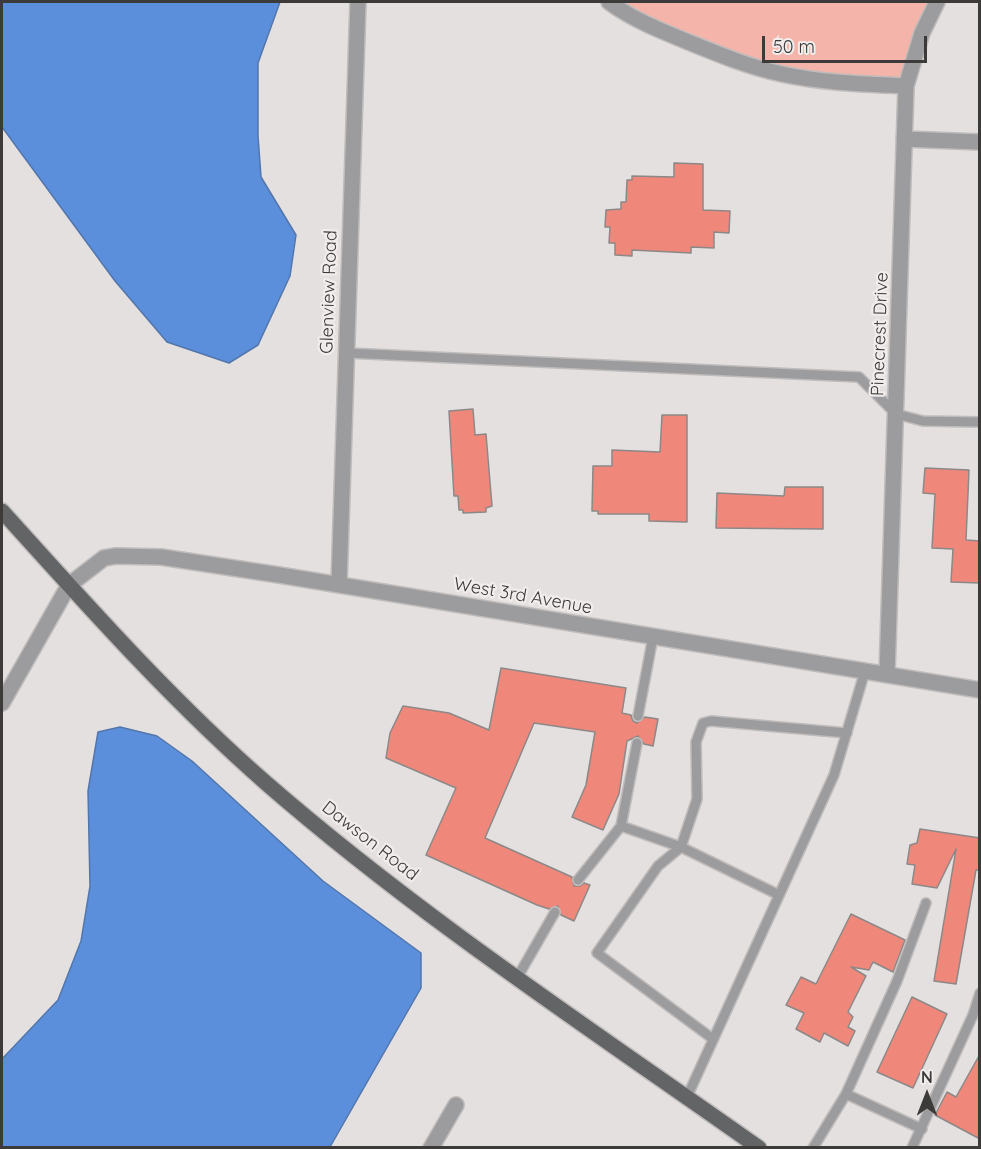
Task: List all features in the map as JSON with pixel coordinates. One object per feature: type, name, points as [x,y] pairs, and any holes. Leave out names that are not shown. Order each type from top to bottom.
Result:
[{"type":"main road","name":"Dawson Road","points":[[2,511],[133,657],[266,783],[378,873],[517,978],[759,1148]]},
{"type":"street","name":"Glenview Road","points":[[339,584],[358,2]]},
{"type":"street","points":[[609,2],[624,13],[658,30],[741,63],[783,74],[833,82],[906,86]]},
{"type":"street","name":"Pinecrest Drive","points":[[887,674],[906,86],[922,33],[937,2]]},
{"type":"street","points":[[904,139],[980,142]]},
{"type":"street","name":"West 3rd Avenue","points":[[69,585],[104,558],[161,557],[339,584],[980,690]]},
{"type":"street","points":[[2,703],[69,585]]},
{"type":"street","points":[[431,1148],[456,1105]]},
{"type":"lane","points":[[347,353],[859,377],[896,414],[923,421],[980,422]]},
{"type":"lane","points":[[638,716],[653,637]]},
{"type":"lane","points":[[687,1097],[834,775],[865,671]]},
{"type":"lane","points":[[713,1039],[597,953],[658,866],[681,847],[697,799],[696,742],[703,723],[711,721],[847,733]]},
{"type":"lane","points":[[578,880],[621,826],[637,743]]},
{"type":"lane","points":[[621,826],[681,847],[779,895]]},
{"type":"lane","points":[[813,1148],[846,1094],[897,981],[926,903]]},
{"type":"lane","points":[[517,978],[555,912]]},
{"type":"lane","points":[[912,1148],[973,1015],[980,993]]},
{"type":"lane","points":[[846,1094],[922,1129]]},
{"type":"shaded area","points":[[611,2],[936,2],[905,84],[844,82],[731,59]]},
{"type":"water","points":[[2,2],[280,2],[258,63],[258,136],[261,177],[296,235],[290,276],[258,345],[229,363],[167,342],[115,281],[2,127]]},
{"type":"water","points":[[120,727],[157,736],[192,761],[323,881],[421,953],[421,988],[330,1147],[2,1147],[2,1059],[58,1000],[81,941],[90,886],[88,791],[98,732]]},
{"type":"building","points":[[674,163],[703,164],[703,210],[730,211],[729,233],[714,232],[714,248],[691,247],[691,253],[632,250],[632,256],[615,255],[615,243],[609,243],[610,227],[605,227],[606,210],[621,209],[621,202],[626,202],[627,180],[632,180],[632,176],[674,177]]},
{"type":"building","points":[[473,409],[475,435],[486,434],[492,506],[486,508],[486,512],[463,513],[463,510],[459,510],[458,496],[454,496],[449,411]]},
{"type":"building","points":[[662,415],[687,415],[687,522],[649,521],[649,514],[598,514],[598,511],[592,511],[593,466],[612,466],[612,450],[660,452]]},
{"type":"building","points":[[925,468],[969,470],[966,540],[980,541],[980,583],[951,582],[953,549],[932,548],[935,494],[923,493]]},
{"type":"building","points":[[785,487],[823,487],[823,529],[716,528],[717,493],[784,496]]},
{"type":"building","points":[[501,668],[626,688],[622,713],[631,715],[633,721],[637,723],[645,717],[658,719],[653,746],[644,744],[638,736],[627,741],[619,794],[603,830],[572,817],[586,785],[595,732],[534,723],[485,838],[572,877],[574,886],[584,883],[590,885],[574,921],[561,915],[558,906],[549,909],[537,905],[426,855],[456,788],[386,758],[390,733],[403,706],[449,713],[489,730]]},
{"type":"building","points":[[920,829],[980,838],[980,870],[976,870],[956,984],[934,981],[956,849],[937,888],[912,884],[915,865],[907,864],[910,845],[917,843]]},
{"type":"building","points":[[851,914],[905,940],[893,972],[873,962],[869,970],[851,967],[866,976],[848,1012],[853,1017],[848,1027],[855,1031],[848,1046],[824,1033],[820,1042],[796,1029],[804,1013],[786,1005],[801,977],[816,984]]},
{"type":"building","points":[[912,997],[947,1014],[913,1088],[877,1072]]},
{"type":"building","points":[[980,1054],[980,1139],[935,1115],[947,1092],[956,1097]]}]
